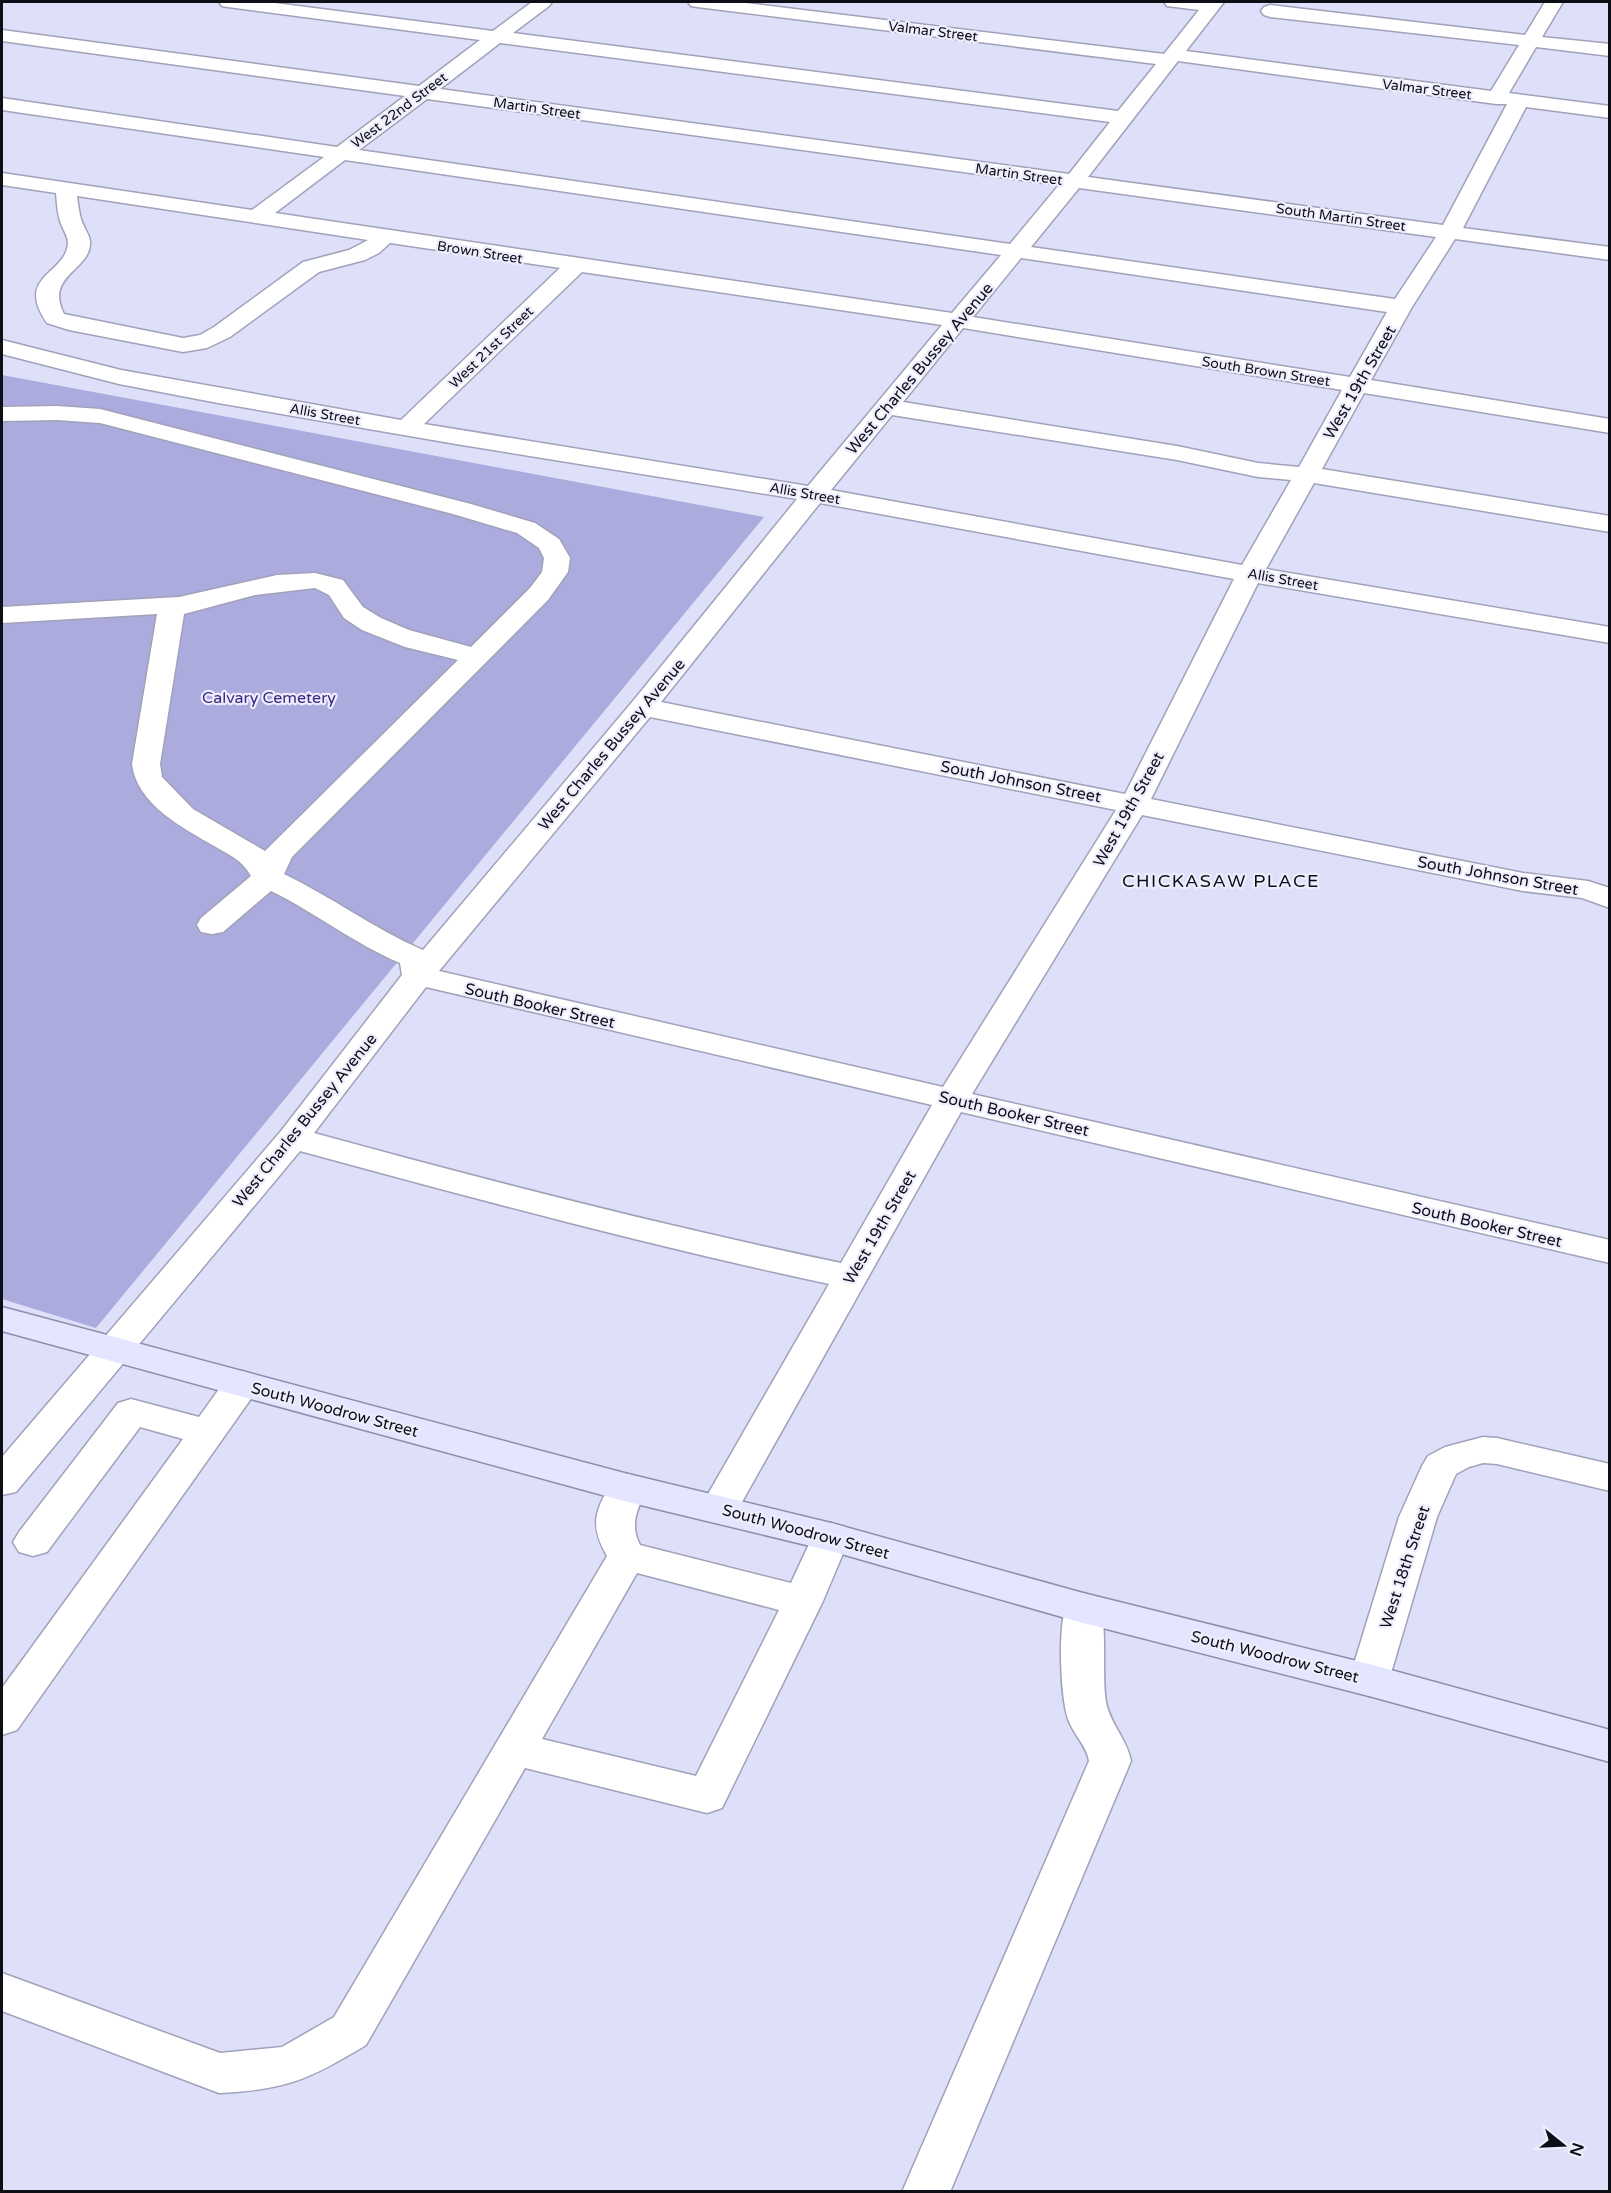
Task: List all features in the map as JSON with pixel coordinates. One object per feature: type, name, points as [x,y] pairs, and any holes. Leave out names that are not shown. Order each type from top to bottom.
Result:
[{"type":"main road","name":"South Woodrow Street","points":[[2,1318],[628,1488],[719,1508],[831,1537],[1083,1608],[1369,1680],[1610,1746]]},
{"type":"street","points":[[228,2],[1124,118]]},
{"type":"street","name":"West 22nd Street","points":[[255,218],[543,2]]},
{"type":"street","name":"Valmar Street","points":[[697,2],[1610,112]]},
{"type":"street","points":[[1173,2],[1213,4]]},
{"type":"street","name":"West 19th Street","points":[[719,1508],[952,1099],[1134,804],[1250,574],[1401,307],[1450,232],[1508,99],[1530,42],[1554,2]]},
{"type":"street","name":"West Charles Bussey Avenue","points":[[2,1482],[293,1138],[418,976],[643,707],[814,494],[1073,182],[1213,4]]},
{"type":"street","points":[[1270,11],[1610,50]]},
{"type":"street","name":"Martin Street","points":[[2,34],[1073,182]]},
{"type":"street","points":[[2,104],[1401,307]]},
{"type":"street","name":"Brown Street","points":[[2,179],[575,266],[959,321]]},
{"type":"street","name":"South Martin Street","points":[[1073,182],[1610,254]]},
{"type":"street","points":[[66,189],[70,219],[77,230],[79,241],[76,253],[48,288],[46,302],[55,318],[69,323],[183,345],[207,341],[222,332],[311,267],[357,255],[371,248],[384,237]]},
{"type":"street","name":"West 21st Street","points":[[407,428],[575,266]]},
{"type":"street","name":"South Brown Street","points":[[959,321],[1610,426]]},
{"type":"street","name":"Allis Street","points":[[2,347],[14,348],[119,377],[407,428],[814,494],[1250,574],[1610,635]]},
{"type":"street","points":[[887,407],[1178,453],[1267,471],[1306,475],[1610,524]]},
{"type":"street","points":[[2,414],[57,412],[100,416],[462,509],[526,528],[550,544],[557,558],[555,572],[539,594],[279,853],[267,877],[212,925]]},
{"type":"street","points":[[2,615],[179,605],[282,582],[320,581],[338,588],[355,614],[371,624],[406,638],[475,656]]},
{"type":"street","points":[[179,605],[171,610],[148,744],[148,778],[159,794],[183,815],[256,858],[267,877],[307,897],[340,920],[382,944],[415,958],[418,976]]},
{"type":"street","name":"South Johnson Street","points":[[643,707],[1523,882],[1588,890],[1610,899]]},
{"type":"street","name":"South Booker Street","points":[[418,976],[1610,1252]]},
{"type":"street","points":[[293,1138],[478,1189],[687,1242],[850,1277]]},
{"type":"street","points":[[2,1719],[242,1384]]},
{"type":"street","points":[[33,1542],[131,1412],[207,1432]]},
{"type":"street","name":"West 18th Street","points":[[1369,1680],[1418,1517],[1441,1466],[1458,1456],[1484,1450],[1610,1478]]},
{"type":"street","points":[[628,1488],[614,1523],[614,1536],[627,1556],[803,1601]]},
{"type":"street","points":[[516,1749],[707,1796],[803,1601],[831,1537]]},
{"type":"street","points":[[2,1992],[219,2073],[252,2071],[291,2064],[350,2031],[627,1556]]},
{"type":"street","points":[[926,2192],[1110,1761],[1110,1751],[1088,1719],[1083,1688],[1083,1608]]},
{"type":"green space","name":"Calvary Cemetery","points":[[2,375],[764,517],[96,1328],[2,1299]]},
{"type":"district","name":"CHICKASAW PLACE","points":[[1221,881]]}]
